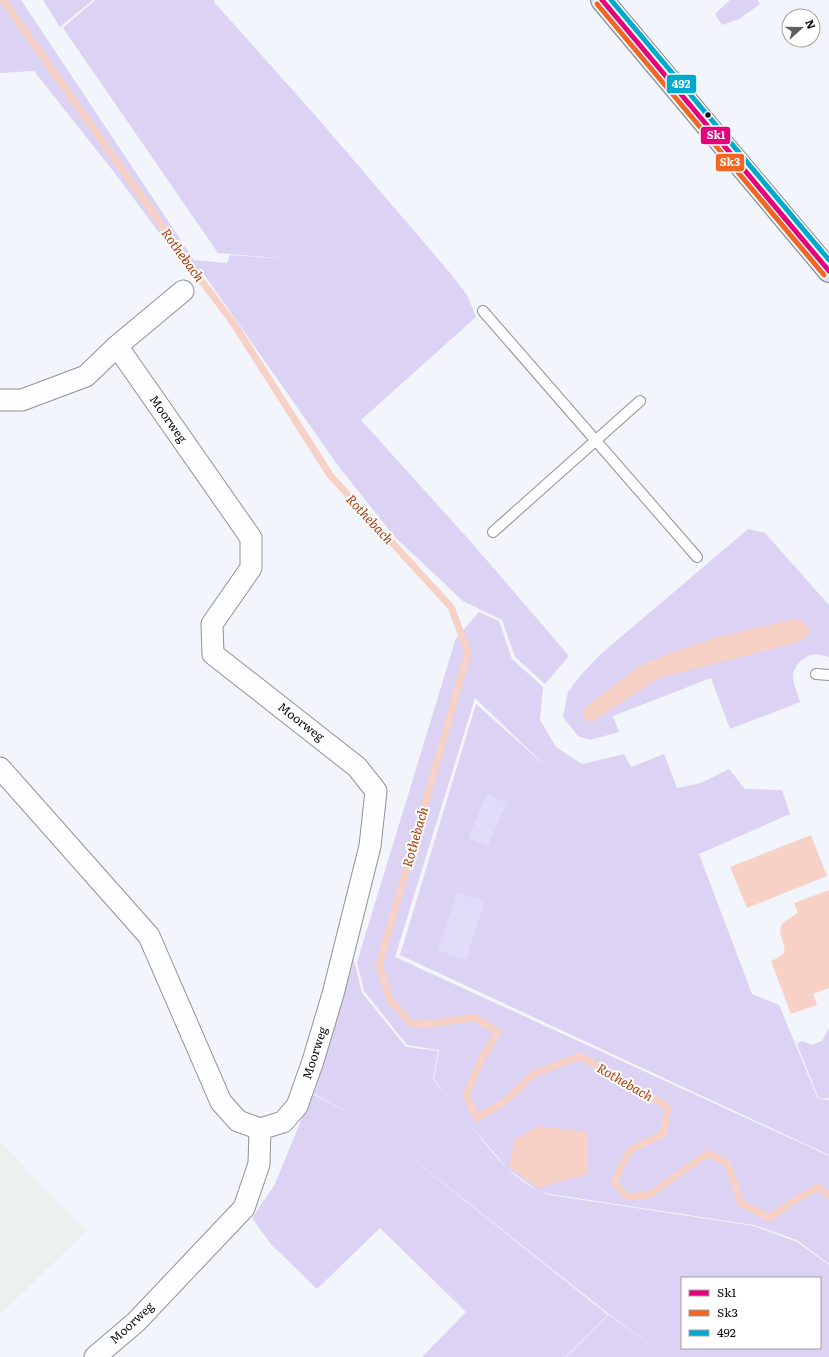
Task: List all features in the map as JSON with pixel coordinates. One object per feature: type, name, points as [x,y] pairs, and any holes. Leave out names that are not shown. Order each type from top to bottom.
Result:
[{"type":"main road","points":[[602,0],[829,271]]},
{"type":"street","points":[[0,400],[22,400],[86,376],[117,346],[182,291]]},
{"type":"street","name":"Moorweg","points":[[95,1357],[136,1322],[244,1208],[259,1164],[260,1129],[282,1122],[296,1106],[313,1061],[333,994],[370,846],[376,791],[357,767],[213,654],[212,624],[251,568],[251,538],[117,346]]},
{"type":"street","points":[[0,768],[149,936],[221,1102],[238,1121],[260,1129]]},
{"type":"lane","points":[[483,311],[697,557]]},
{"type":"lane","points":[[493,532],[640,401]]},
{"type":"lane","points":[[816,674],[829,675]]},
{"type":"shaded area","points":[[0,0],[21,0],[194,260],[227,263],[230,255],[288,259],[218,253],[63,28],[95,0],[215,0],[214,2],[321,122],[451,274],[467,295],[476,317],[361,420],[471,542],[569,656],[545,684],[515,657],[502,620],[463,601],[395,537],[339,467],[203,273],[194,280],[117,176],[34,71],[0,73]]},
{"type":"shaded area","points":[[43,0],[93,0],[60,27]]},
{"type":"shaded area","points":[[730,0],[757,0],[760,4],[739,19],[722,25],[715,14]]},
{"type":"shaded area","points":[[748,529],[765,533],[829,605],[829,657],[817,654],[808,656],[797,665],[793,674],[793,679],[800,702],[730,729],[711,678],[613,716],[619,732],[590,740],[578,736],[563,717],[568,692],[580,676],[601,654]]},
{"type":"shaded area","points":[[479,612],[499,621],[512,659],[543,687],[540,720],[556,747],[582,764],[624,754],[631,767],[664,754],[677,788],[701,783],[729,769],[745,789],[782,790],[790,814],[699,854],[752,994],[779,1005],[818,1099],[829,1100],[829,1155],[400,955],[476,704],[549,769],[475,698],[395,957],[829,1156],[829,1264],[797,1240],[754,1225],[550,1194],[538,1190],[550,1195],[754,1226],[797,1242],[829,1265],[829,1357],[566,1357],[609,1315],[660,1352],[609,1314],[361,1118],[314,1094],[354,960],[362,993],[406,1047],[438,1051],[433,1079],[449,1099],[434,1079],[439,1050],[407,1045],[364,991],[357,962],[456,638]],"holes":[[[467,1121],[508,1168],[494,1154]],[[508,1169],[537,1190],[514,1174]]]},
{"type":"shaded area","points":[[793,619],[803,621],[809,629],[808,636],[799,642],[659,678],[593,721],[585,720],[583,709],[639,666],[673,652],[714,638]]},
{"type":"shaded area","points":[[487,794],[506,803],[488,846],[468,838]]},
{"type":"shaded area","points":[[811,835],[827,876],[747,908],[730,867]]},
{"type":"shaded area","points":[[829,890],[829,988],[813,994],[817,1005],[791,1014],[771,961],[784,953],[780,928],[784,922],[798,912],[794,903]]},
{"type":"shaded area","points":[[457,892],[485,902],[466,960],[437,950]]},
{"type":"shaded area","points":[[829,1028],[829,1098],[819,1099],[797,1044],[802,1041],[812,1045],[822,1041]]},
{"type":"shaded area","points":[[312,1094],[361,1118],[608,1315],[565,1357],[422,1357],[466,1312],[380,1228],[317,1289],[270,1243],[252,1218],[274,1186]]},
{"type":"shaded area","points":[[539,1126],[588,1132],[587,1174],[538,1188],[510,1167],[514,1140]]},
{"type":"shaded area","points":[[0,1142],[86,1231],[0,1315]]},
{"type":"waterway","name":"Rothebach","points":[[3,0],[191,267],[234,324],[330,475],[451,607],[468,652],[379,965],[390,1000],[412,1024],[437,1023],[474,1017],[498,1032],[482,1058],[466,1095],[477,1118],[504,1102],[533,1074],[580,1056],[668,1107],[663,1134],[630,1150],[614,1181],[626,1197],[649,1195],[708,1153],[728,1164],[741,1203],[769,1218],[795,1200],[818,1187],[829,1195]]},
{"type":"transit line","name":"Sk1","points":[[602,0],[829,271]]},
{"type":"transit line","name":"492","points":[[611,0],[829,260]]},
{"type":"transit line","name":"Sk3","points":[[597,4],[824,275]]}]
